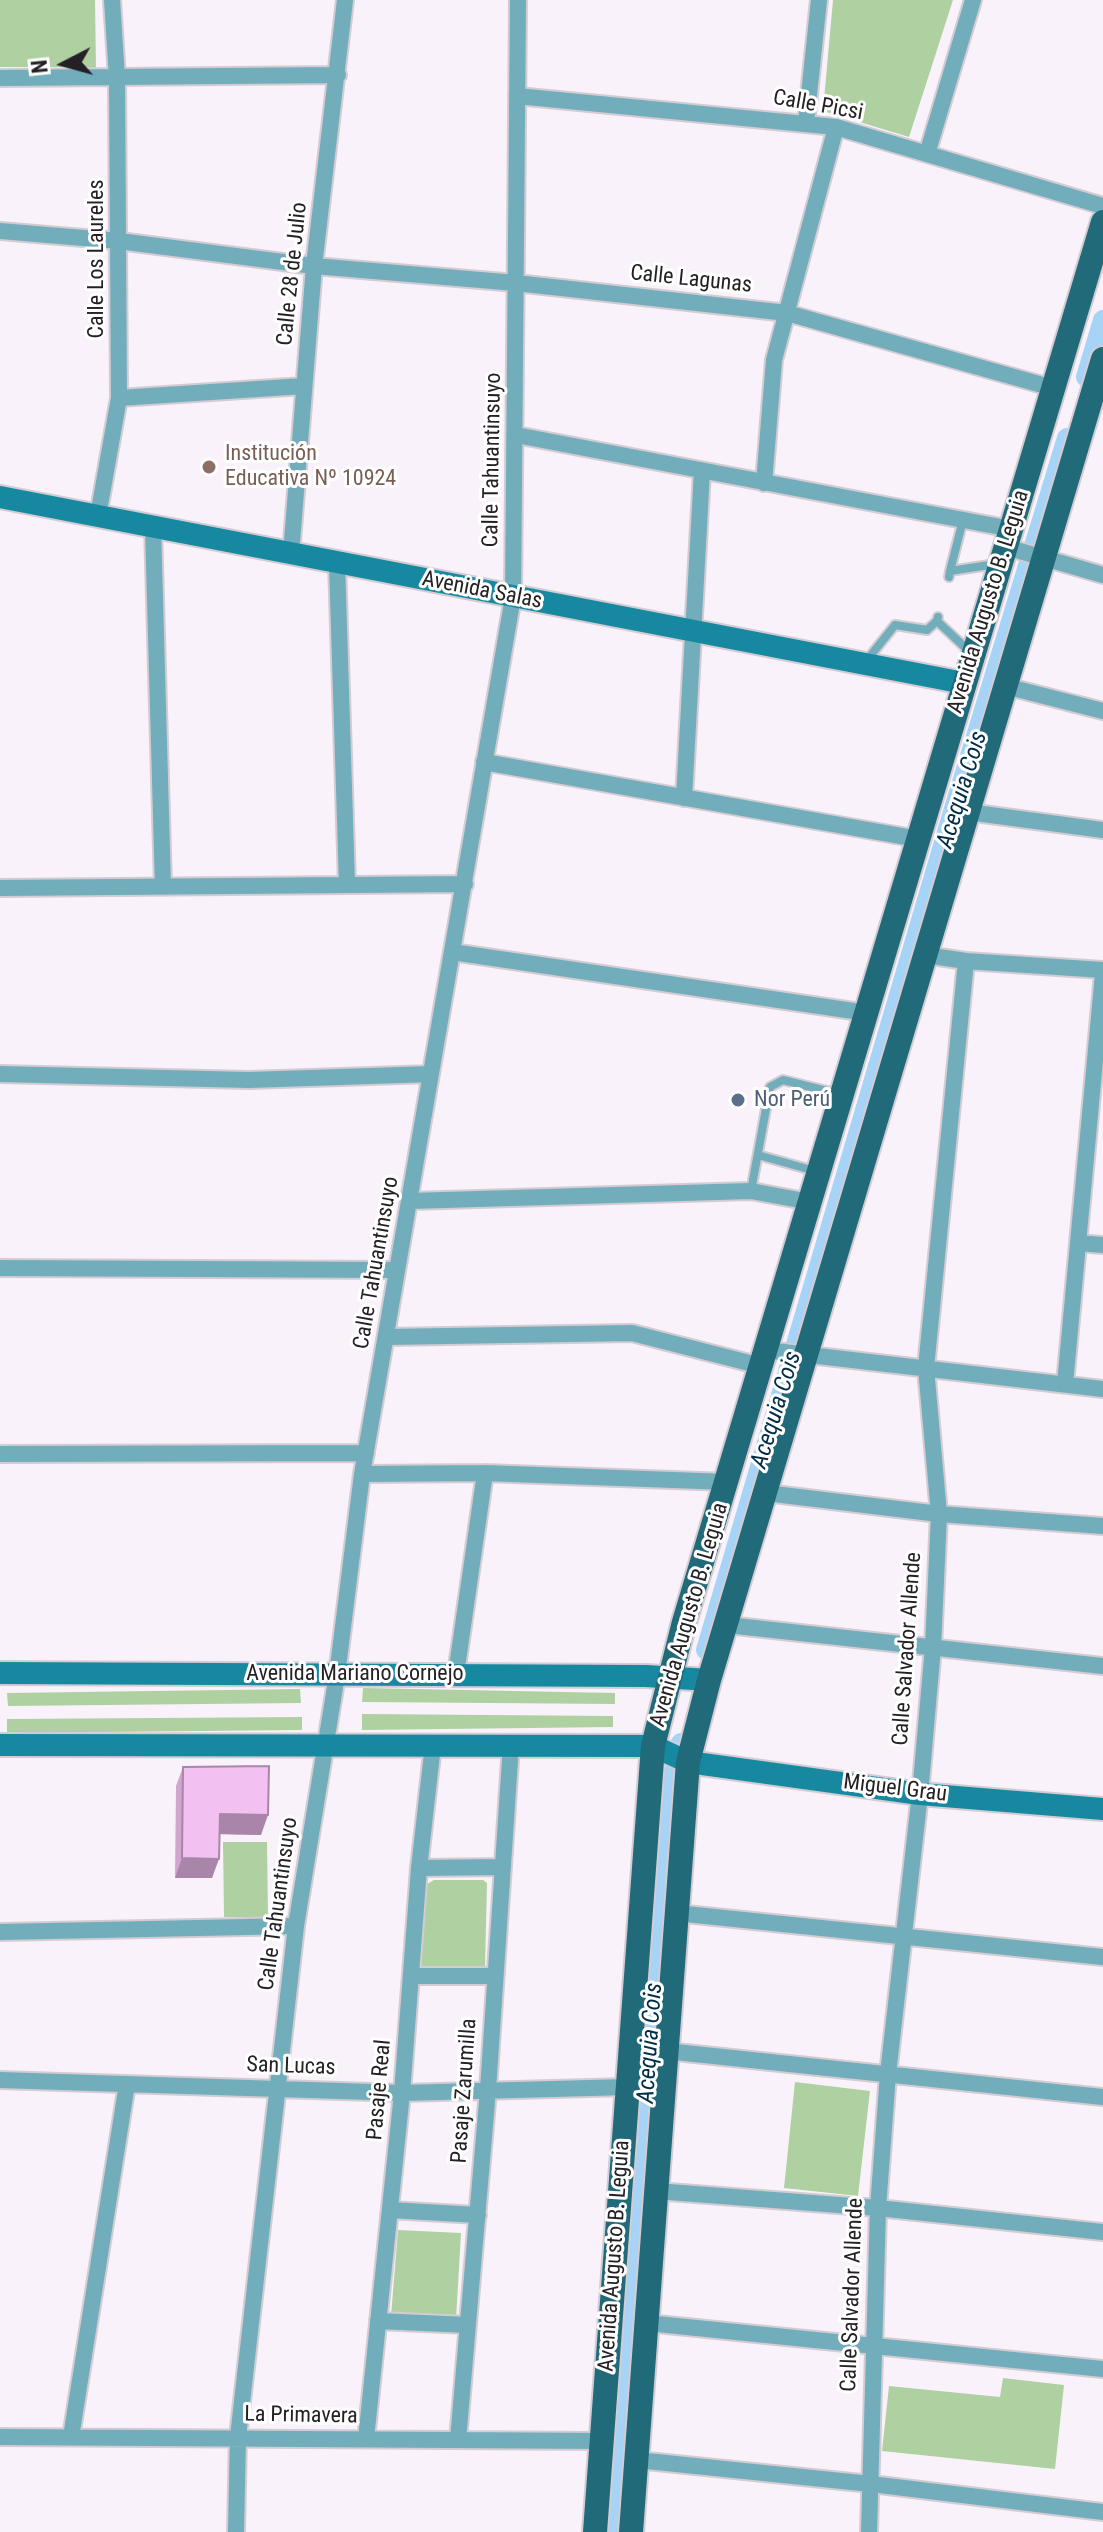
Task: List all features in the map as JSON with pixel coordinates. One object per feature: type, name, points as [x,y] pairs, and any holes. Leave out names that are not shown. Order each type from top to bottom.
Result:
[{"type":"main road","name":"Avenida Augusto B. Leguia","points":[[595,2532],[654,1747],[670,1676],[727,1482],[1103,222]]},
{"type":"main road","name":"Avenida Augusto B. Leguia","points":[[631,2532],[687,1762],[708,1680],[727,1625],[1103,359]]},
{"type":"street","name":"Calle Los Laureles","points":[[98,516],[119,398],[117,78],[112,0]]},
{"type":"street","name":"Calle 28 de Julio","points":[[291,554],[314,266],[345,0]]},
{"type":"street","name":"Calle Tahuantinsuyo","points":[[236,2532],[238,2437],[296,1926],[337,1675],[362,1474],[513,597],[518,0]]},
{"type":"street","points":[[806,123],[819,0]]},
{"type":"street","points":[[927,154],[973,0]]},
{"type":"street","points":[[0,78],[338,75]]},
{"type":"street","name":"Calle Picsi","points":[[517,96],[836,127],[1103,206]]},
{"type":"street","points":[[764,483],[774,360],[836,127]]},
{"type":"street","name":"Calle Lagunas","points":[[0,231],[787,313],[1053,388]]},
{"type":"street","points":[[119,398],[304,386]]},
{"type":"street","points":[[516,435],[963,520],[1006,547],[1103,575]]},
{"type":"street","points":[[684,798],[702,471]]},
{"type":"street","name":"Avenida Salas","points":[[0,497],[964,683]]},
{"type":"street","points":[[153,527],[163,887]]},
{"type":"street","points":[[337,563],[347,885]]},
{"type":"street","points":[[1005,686],[1103,711]]},
{"type":"street","points":[[484,762],[918,839]]},
{"type":"street","points":[[968,812],[1103,830]]},
{"type":"street","points":[[0,888],[465,884]]},
{"type":"street","points":[[452,952],[867,1013]]},
{"type":"street","points":[[925,955],[1103,972],[1097,1109],[1078,1243],[1065,1384]]},
{"type":"street","name":"Calle Salvador Allende","points":[[869,2532],[878,2208],[888,2074],[920,1794],[933,1647],[939,1514],[926,1368],[966,961]]},
{"type":"street","points":[[0,1074],[249,1080],[431,1074]]},
{"type":"street","points":[[410,1201],[751,1191],[810,1202]]},
{"type":"street","points":[[1078,1243],[1103,1245]]},
{"type":"street","points":[[0,1268],[397,1270]]},
{"type":"street","points":[[386,1337],[632,1333],[765,1356],[806,1356],[1103,1389]]},
{"type":"street","points":[[0,1454],[366,1453]]},
{"type":"street","points":[[362,1474],[485,1473],[727,1482]]},
{"type":"street","points":[[456,1674],[485,1473]]},
{"type":"street","points":[[766,1493],[939,1514],[1103,1526]]},
{"type":"street","points":[[727,1625],[1103,1666]]},
{"type":"street","name":"Avenida Mariano Cornejo","points":[[0,1673],[670,1676],[708,1680]]},
{"type":"street","points":[[0,1745],[654,1747],[687,1762]]},
{"type":"street","name":"Pasaje Real","points":[[366,2439],[402,2093],[419,1868],[433,1745]]},
{"type":"street","name":"Pasaje Zarumilla","points":[[458,2440],[488,2090],[511,1745]]},
{"type":"street","name":"Miguel Grau","points":[[687,1762],[920,1794],[1103,1809]]},
{"type":"street","points":[[419,1868],[501,1867]]},
{"type":"street","points":[[676,1913],[1103,1957]]},
{"type":"street","points":[[0,1932],[296,1926]]},
{"type":"street","points":[[411,1976],[495,1976]]},
{"type":"street","points":[[666,2051],[1103,2097]]},
{"type":"street","name":"San Lucas","points":[[0,2080],[402,2093],[628,2087]]},
{"type":"street","points":[[71,2437],[127,2084]]},
{"type":"street","points":[[656,2191],[878,2208],[1103,2232]]},
{"type":"street","points":[[390,2210],[478,2215]]},
{"type":"street","points":[[378,2321],[468,2325]]},
{"type":"street","points":[[647,2323],[1103,2369]]},
{"type":"street","name":"La Primavera","points":[[0,2437],[602,2441]]},
{"type":"street","points":[[637,2460],[1103,2512]]},
{"type":"lane","points":[[963,520],[949,574],[1006,547]]},
{"type":"lane","points":[[864,664],[895,625],[927,630],[938,618],[973,655]]},
{"type":"lane","points":[[751,1191],[770,1087],[783,1080],[842,1095]]},
{"type":"lane","points":[[758,1155],[819,1172]]},
{"type":"green space","points":[[0,0],[95,0],[96,71],[89,72],[88,67],[0,67]]},
{"type":"green space","points":[[833,0],[953,0],[909,137],[823,111]]},
{"type":"green space","points":[[363,1688],[615,1693],[615,1704],[362,1702]]},
{"type":"green space","points":[[300,1689],[301,1703],[8,1706],[7,1693]]},
{"type":"green space","points":[[362,1714],[613,1716],[613,1727],[362,1730]]},
{"type":"green space","points":[[302,1717],[302,1730],[7,1733],[7,1719]]},
{"type":"green space","points":[[223,1842],[267,1842],[268,1917],[224,1917]]},
{"type":"green space","points":[[434,1880],[483,1880],[487,1883],[485,1968],[480,1973],[420,1968],[427,1884]]},
{"type":"green space","points":[[795,2082],[870,2091],[858,2196],[784,2188]]},
{"type":"green space","points":[[398,2230],[461,2233],[456,2320],[391,2316]]},
{"type":"green space","points":[[1003,2378],[1064,2385],[1055,2469],[882,2451],[889,2386],[1000,2397]]},
{"type":"building","points":[[269,1766],[268,1815],[220,1814],[219,1859],[182,1858],[183,1767]]},
{"type":"waterway","name":"Acequia Cois","points":[[1086,377],[1103,320]]},
{"type":"waterway","name":"Acequia Cois","points":[[706,1650],[952,815],[1067,438]]},
{"type":"waterway","name":"Acequia Cois","points":[[616,2532],[669,1797],[681,1743]]},
{"type":"place","name":"Institución Educativa Nº 10924","points":[[209,467]]},
{"type":"place","name":"Nor Perú","points":[[738,1100]]}]
